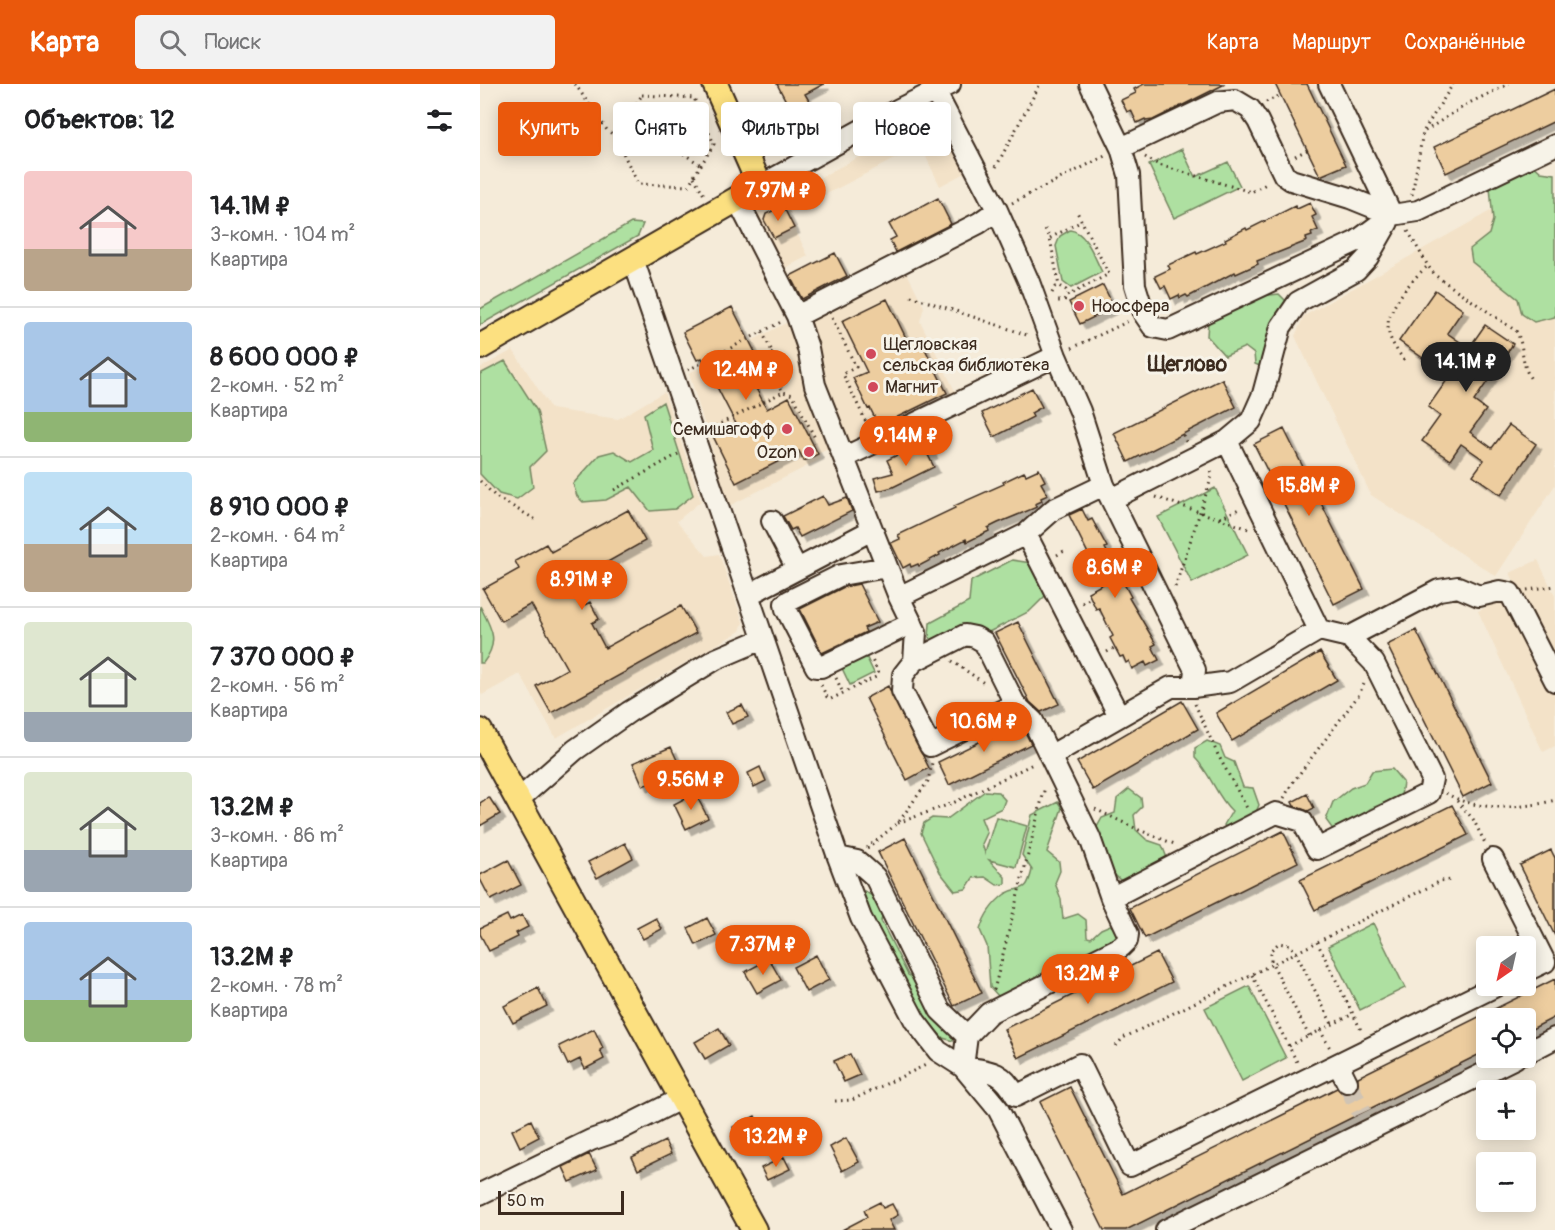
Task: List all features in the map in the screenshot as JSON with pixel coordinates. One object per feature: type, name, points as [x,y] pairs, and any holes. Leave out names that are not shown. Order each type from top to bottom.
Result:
[{"type":"main road","points":[[480,347],[760,186],[715,84]]},
{"type":"main road","points":[[480,731],[754,1230]]},
{"type":"street","points":[[1090,84],[1123,147],[1129,176],[1135,285],[1144,314],[1153,327],[1168,330],[1357,242],[1398,219],[1555,145]]},
{"type":"street","points":[[1329,84],[1398,219]]},
{"type":"street","points":[[760,186],[943,88],[985,188],[1029,282],[1080,411],[1108,492],[1195,670],[1193,687]]},
{"type":"street","points":[[1123,147],[1218,102],[1235,100],[1250,109],[1258,121],[1284,175],[1291,180],[1350,198],[1398,219]]},
{"type":"street","points":[[737,199],[797,316],[808,348],[815,385],[899,597],[916,632],[914,661]]},
{"type":"street","points":[[797,316],[979,223],[997,210]]},
{"type":"street","points":[[899,597],[1026,534],[1054,509],[1108,492],[1132,489],[1227,441],[1251,421],[1263,394],[1281,327],[1298,302],[1356,270],[1398,219]]},
{"type":"street","points":[[633,259],[763,639],[847,859],[861,918],[915,1021],[938,1051],[963,1066],[998,1109],[1061,1230]]},
{"type":"street","points":[[845,457],[1054,350]]},
{"type":"street","points":[[1227,441],[1319,630]]},
{"type":"street","points":[[772,521],[797,570]]},
{"type":"street","points":[[748,595],[872,530]]},
{"type":"street","points":[[1026,534],[1119,716]]},
{"type":"street","points":[[887,567],[841,575],[785,604],[816,667],[912,623]]},
{"type":"street","points":[[1348,637],[1439,590],[1458,587],[1479,596],[1500,591],[1510,593],[1555,681]]},
{"type":"street","points":[[1050,756],[1171,687],[1193,687],[1230,682],[1319,630],[1348,637],[1374,663],[1432,779],[1429,793],[1317,849],[1302,821],[1276,813],[1111,898]]},
{"type":"street","points":[[963,1066],[967,1036],[989,1012],[1121,947],[1127,941],[1128,934],[1111,898],[1090,838],[1070,796],[1033,722],[1016,704],[984,642],[965,635],[914,661],[903,675],[902,692],[930,746],[1016,704]]},
{"type":"street","points":[[518,800],[574,750],[629,712],[716,659],[763,639]]},
{"type":"street","points":[[847,859],[875,877],[940,1010],[967,1036]]},
{"type":"street","points":[[1493,859],[1532,936]]},
{"type":"street","points":[[1536,944],[1545,962],[1536,966]]},
{"type":"street","points":[[963,1066],[994,1072],[1007,1081],[1016,1096],[1080,1064],[1130,1166],[1476,996]]},
{"type":"street","points":[[1536,1048],[1555,1038]]},
{"type":"street","points":[[1338,1064],[1347,1082]]},
{"type":"street","points":[[1166,1230],[1366,1120],[1491,1068]]},
{"type":"street","points":[[480,1194],[591,1140],[617,1131],[682,1098]]},
{"type":"path","points":[[575,84],[607,130],[613,134]]},
{"type":"path","points":[[985,188],[1040,84]]},
{"type":"path","points":[[1410,203],[1423,132],[1453,84]]},
{"type":"path","points":[[1423,132],[1469,103],[1509,84]]},
{"type":"path","points":[[637,102],[642,95],[694,98],[696,102]]},
{"type":"path","points":[[709,132],[714,144],[709,152]]},
{"type":"path","points":[[997,210],[1123,147],[1160,165],[1251,192],[1284,175]]},
{"type":"path","points":[[625,156],[638,184],[688,186],[707,156]]},
{"type":"path","points":[[687,156],[701,165]]},
{"type":"path","points":[[694,177],[706,199]]},
{"type":"path","points":[[1059,286],[1053,290],[1053,298],[1060,302],[1109,274],[1077,212]]},
{"type":"path","points":[[1398,219],[1436,276],[1516,331],[1525,370],[1532,379]]},
{"type":"path","points":[[1050,238],[1082,221]]},
{"type":"path","points":[[1045,229],[1050,238],[1059,286],[1066,290],[1067,296]]},
{"type":"path","points":[[1404,360],[1392,343],[1388,324],[1393,308],[1417,274],[1428,266]]},
{"type":"path","points":[[911,296],[1054,350],[1144,314]]},
{"type":"path","points":[[674,377],[797,316]]},
{"type":"path","points":[[831,316],[856,367],[843,374],[876,442]]},
{"type":"path","points":[[762,332],[773,353],[766,357],[783,392]]},
{"type":"path","points":[[708,430],[783,392],[793,395],[817,443],[835,434]]},
{"type":"path","points":[[614,490],[684,451]]},
{"type":"path","points":[[1167,612],[1212,476],[1206,451]]},
{"type":"path","points":[[480,481],[496,497],[538,521]]},
{"type":"path","points":[[1132,489],[1255,531],[1270,529]]},
{"type":"path","points":[[1218,518],[1256,501]]},
{"type":"path","points":[[1510,593],[1555,586]]},
{"type":"path","points":[[816,667],[815,673],[827,698],[831,699],[876,677],[878,672],[865,645]]},
{"type":"path","points":[[935,650],[989,686]]},
{"type":"path","points":[[1276,813],[1291,785],[1358,696],[1374,663]]},
{"type":"path","points":[[1193,687],[1195,704],[1218,755],[1255,824]]},
{"type":"path","points":[[847,859],[898,823],[953,803],[1050,756],[1049,773],[989,1012]]},
{"type":"path","points":[[898,823],[928,781],[933,766],[932,758]]},
{"type":"path","points":[[1446,793],[1456,799],[1473,819],[1484,841]]},
{"type":"path","points":[[1070,796],[1139,830],[1198,853]]},
{"type":"path","points":[[1456,799],[1501,808],[1553,801],[1555,807]]},
{"type":"path","points":[[1116,1046],[1123,1038],[1317,942],[1441,881],[1453,880]]},
{"type":"path","points":[[1317,942],[1370,1048]]},
{"type":"path","points":[[1308,1036],[1272,965],[1269,956],[1274,946],[1285,943],[1290,945],[1296,953],[1332,1024]]},
{"type":"path","points":[[1252,975],[1306,1080]]},
{"type":"path","points":[[1289,1046],[1353,1014]]},
{"type":"path","points":[[835,1101],[852,1100],[925,1067],[938,1051]]},
{"type":"shaded area","points":[[951,133],[970,170],[940,186],[926,157],[951,156]]},
{"type":"shaded area","points":[[861,156],[900,156],[788,214],[808,256],[768,277],[741,221],[781,199],[786,210],[800,202],[795,191]]},
{"type":"shaded area","points":[[1549,178],[1555,189],[1555,485],[1496,576],[1371,495],[1295,336],[1304,316]]},
{"type":"shaded area","points":[[904,267],[924,307],[920,321],[957,395],[831,457],[827,449],[818,454],[821,459],[729,506],[689,373],[788,322],[793,323]]},
{"type":"shaded area","points":[[513,350],[551,409],[618,419],[664,392],[701,501],[677,521],[707,556],[719,554],[743,622],[740,631],[556,738],[520,674],[482,695],[480,691],[480,368]]},
{"type":"shaded area","points":[[1538,560],[1555,596],[1555,746],[1543,752],[1478,611],[1519,592],[1510,573]]},
{"type":"green space","points":[[1182,149],[1195,177],[1228,162],[1240,186],[1174,218],[1149,165]]},
{"type":"green space","points":[[1531,163],[1541,172],[1555,174],[1555,317],[1534,322],[1522,314],[1518,299],[1472,262],[1470,249],[1489,234],[1493,220],[1490,187]]},
{"type":"green space","points":[[631,223],[643,224],[638,236],[480,325],[480,309]]},
{"type":"green space","points":[[1070,230],[1086,241],[1102,272],[1071,288],[1063,282],[1056,246],[1060,236]]},
{"type":"green space","points":[[1279,294],[1290,305],[1264,368],[1255,364],[1254,354],[1245,347],[1225,356],[1207,336],[1208,321],[1260,296]]},
{"type":"green space","points":[[505,361],[537,411],[546,451],[530,467],[533,487],[517,499],[499,494],[480,474],[480,374]]},
{"type":"green space","points":[[663,402],[693,495],[675,509],[650,511],[631,487],[606,500],[583,502],[577,496],[573,484],[599,455],[614,451],[632,462],[653,450],[644,414]]},
{"type":"green space","points":[[1215,488],[1248,555],[1192,583],[1158,517]]},
{"type":"green space","points":[[1012,560],[1031,563],[1047,594],[1030,611],[985,634],[935,647],[929,637],[930,623],[969,602],[971,581]]},
{"type":"green space","points":[[480,606],[491,628],[493,641],[483,663],[480,663]]},
{"type":"green space","points":[[864,652],[874,673],[850,685],[840,664]]},
{"type":"green space","points":[[1207,741],[1220,746],[1225,758],[1234,762],[1243,787],[1253,788],[1259,805],[1254,817],[1227,832],[1224,825],[1232,811],[1195,758],[1195,748]]},
{"type":"green space","points":[[1392,769],[1403,782],[1401,796],[1370,809],[1344,829],[1334,831],[1326,820],[1333,802],[1351,788],[1365,783],[1372,771]]},
{"type":"green space","points":[[1129,789],[1141,798],[1142,807],[1134,815],[1136,830],[1147,840],[1162,845],[1167,858],[1158,869],[1141,870],[1131,880],[1120,880],[1110,870],[1097,827],[1102,818],[1115,813],[1117,799]]},
{"type":"green space","points":[[985,791],[998,792],[1005,800],[1002,808],[981,818],[987,833],[982,844],[985,853],[996,817],[1027,826],[1016,867],[989,860],[1005,877],[1005,884],[997,885],[985,877],[973,878],[966,889],[955,891],[940,872],[921,833],[924,823],[932,818],[947,819]]},
{"type":"green space","points":[[1058,802],[1062,808],[1047,852],[1059,862],[1060,871],[1055,883],[1061,899],[1063,919],[1078,914],[1086,920],[1087,937],[1091,938],[1110,925],[1120,933],[1115,943],[1009,997],[999,997],[990,987],[987,946],[980,930],[997,901],[1005,894],[1022,888],[1028,883],[1032,870],[1022,855],[1032,815]]},
{"type":"green space","points":[[864,891],[876,898],[883,912],[881,921],[908,975],[924,983],[954,1028],[953,1041],[943,1038],[922,1015],[868,912],[863,896]]},
{"type":"green space","points":[[1373,923],[1405,988],[1360,1010],[1328,946]]},
{"type":"green space","points":[[1249,986],[1286,1058],[1242,1081],[1205,1008]]},
{"type":"building","points":[[777,84],[824,84],[805,94],[810,102],[786,102]]},
{"type":"building","points":[[1144,84],[1225,84],[1153,120],[1146,121],[1145,119],[1137,123],[1131,110],[1127,112],[1121,100],[1136,93],[1134,89]]},
{"type":"building","points":[[1275,84],[1307,84],[1346,165],[1320,176]]},
{"type":"building","points":[[1555,89],[1555,121],[1446,173],[1434,147]]},
{"type":"building","points":[[938,198],[951,224],[896,252],[890,240],[896,237],[889,224]]},
{"type":"building","points":[[1310,203],[1316,215],[1312,217],[1318,230],[1306,238],[1307,241],[1257,261],[1258,264],[1236,274],[1235,272],[1188,297],[1186,295],[1180,298],[1179,295],[1171,299],[1165,286],[1161,288],[1155,276],[1170,269],[1168,265],[1226,241],[1225,239],[1246,228],[1247,230],[1295,206],[1297,209]]},
{"type":"building","points":[[783,206],[794,228],[774,238],[764,220],[766,214]]},
{"type":"building","points":[[835,253],[847,276],[802,299],[790,276]]},
{"type":"building","points":[[1103,285],[1114,307],[1080,324],[1069,302]]},
{"type":"building","points":[[1435,290],[1463,310],[1447,333],[1469,348],[1485,325],[1513,344],[1474,401],[1486,410],[1470,432],[1492,448],[1509,425],[1536,444],[1501,495],[1473,475],[1484,460],[1461,444],[1450,460],[1422,441],[1440,416],[1428,407],[1461,360],[1438,345],[1427,361],[1399,341]]},
{"type":"building","points":[[887,299],[908,342],[919,337],[947,393],[879,426],[853,378],[867,372],[842,321]]},
{"type":"building","points":[[732,307],[758,358],[749,362],[752,381],[767,409],[789,397],[818,454],[804,461],[799,451],[736,483],[713,436],[736,424],[702,358],[697,360],[683,332]]},
{"type":"building","points":[[1222,379],[1236,407],[1128,462],[1114,433]]},
{"type":"building","points":[[1032,388],[1042,407],[1031,413],[1033,417],[994,437],[982,413]]},
{"type":"building","points":[[1284,429],[1364,589],[1334,604],[1254,444]]},
{"type":"building","points":[[925,441],[932,453],[928,455],[934,467],[893,487],[878,491],[874,478],[893,473],[887,460]]},
{"type":"building","points":[[1039,469],[1045,481],[1041,483],[1048,495],[1035,504],[1037,507],[988,528],[989,531],[967,542],[966,539],[919,566],[918,564],[911,567],[910,564],[903,568],[891,543],[900,539],[898,535],[1024,472],[1026,475]]},
{"type":"building","points":[[823,496],[828,505],[847,498],[852,511],[800,537],[795,528],[791,530],[783,516]]},
{"type":"building","points":[[1082,509],[1088,521],[1092,519],[1131,597],[1129,598],[1156,644],[1152,646],[1159,660],[1147,666],[1145,662],[1132,669],[1129,661],[1126,663],[1123,656],[1120,657],[1110,638],[1113,636],[1088,592],[1103,584],[1069,515]]},
{"type":"building","points":[[628,510],[645,541],[570,583],[583,606],[590,602],[599,619],[592,623],[605,648],[681,606],[696,633],[551,713],[536,686],[567,669],[531,604],[501,621],[483,589],[519,569],[515,561],[546,544],[551,552]]},
{"type":"building","points":[[859,584],[878,622],[864,628],[866,632],[822,653],[800,609],[844,587]]},
{"type":"building","points":[[1018,622],[1059,704],[1041,712],[1030,702],[995,633]]},
{"type":"building","points":[[1416,630],[1492,782],[1463,797],[1387,645]]},
{"type":"building","points":[[1320,652],[1337,680],[1232,741],[1216,713]]},
{"type":"building","points":[[888,686],[929,768],[907,780],[866,698]]},
{"type":"building","points":[[1182,701],[1198,729],[1093,790],[1077,762]]},
{"type":"building","points":[[742,705],[748,717],[732,724],[726,712]]},
{"type":"building","points":[[1018,723],[1031,744],[949,785],[938,762]]},
{"type":"building","points":[[671,747],[681,769],[643,786],[633,763]]},
{"type":"building","points":[[760,767],[766,781],[754,787],[748,773]]},
{"type":"building","points":[[695,793],[708,818],[686,829],[674,804]]},
{"type":"building","points":[[1307,794],[1314,808],[1308,811],[1294,806],[1292,802]]},
{"type":"building","points":[[489,797],[500,814],[480,826],[480,803]]},
{"type":"building","points":[[1452,805],[1468,835],[1315,910],[1300,880]]},
{"type":"building","points":[[1283,831],[1298,862],[1145,938],[1130,908]]},
{"type":"building","points":[[905,838],[982,993],[954,1006],[878,852]]},
{"type":"building","points":[[625,843],[633,858],[597,878],[588,862]]},
{"type":"building","points":[[1551,850],[1555,858],[1555,936],[1520,865]]},
{"type":"building","points":[[508,860],[521,885],[491,900],[480,875]]},
{"type":"building","points":[[507,915],[510,921],[522,915],[528,927],[516,933],[518,937],[489,951],[480,934],[480,928]]},
{"type":"building","points":[[656,918],[662,929],[643,939],[637,928]]},
{"type":"building","points":[[707,918],[716,935],[696,945],[688,928]]},
{"type":"building","points":[[1157,953],[1172,982],[1018,1058],[1004,1029]]},
{"type":"building","points":[[816,955],[829,980],[806,992],[793,967]]},
{"type":"building","points":[[769,959],[781,980],[757,993],[745,972]]},
{"type":"building","points":[[1555,979],[1555,1017],[1536,1027],[1536,1008],[1497,1008],[1521,996],[1536,996],[1536,988]]},
{"type":"building","points":[[538,988],[547,1006],[513,1023],[504,1006]]},
{"type":"building","points":[[1476,1018],[1476,1056],[1126,1230],[1104,1230],[1040,1102],[1070,1087],[1123,1194],[1337,1088],[1341,1092],[1352,1093],[1357,1088],[1358,1077]]},
{"type":"building","points":[[719,1028],[729,1045],[705,1059],[695,1042]]},
{"type":"building","points":[[594,1029],[603,1048],[600,1050],[604,1059],[585,1069],[580,1059],[568,1065],[559,1046]]},
{"type":"building","points":[[850,1054],[860,1075],[844,1082],[834,1061]]},
{"type":"building","points":[[755,1116],[762,1131],[740,1142],[733,1127]]},
{"type":"building","points":[[531,1120],[539,1137],[520,1147],[512,1130]]},
{"type":"building","points":[[846,1138],[859,1162],[842,1171],[830,1147]]},
{"type":"building","points":[[665,1141],[671,1154],[638,1170],[632,1157]]},
{"type":"building","points":[[589,1154],[597,1170],[570,1182],[563,1167]]},
{"type":"building","points":[[784,1157],[790,1169],[767,1180],[761,1168]]},
{"type":"building","points":[[880,1202],[883,1208],[892,1204],[898,1215],[889,1220],[894,1230],[842,1230],[867,1217],[864,1210]]},
{"type":"tunnel","points":[[1347,1082],[1362,1113]]},
{"type":"place","name":"Ноосфера","points":[[1079,306]]},
{"type":"place","name":"Щегловская сельская библиотека","points":[[871,354]]},
{"type":"place","name":"Магнит","points":[[873,387]]},
{"type":"place","name":"Семишагофф","points":[[787,429]]},
{"type":"place","name":"Ozon","points":[[809,452]]},
{"type":"district","name":"Щеглово","points":[[1187,364]]}]
